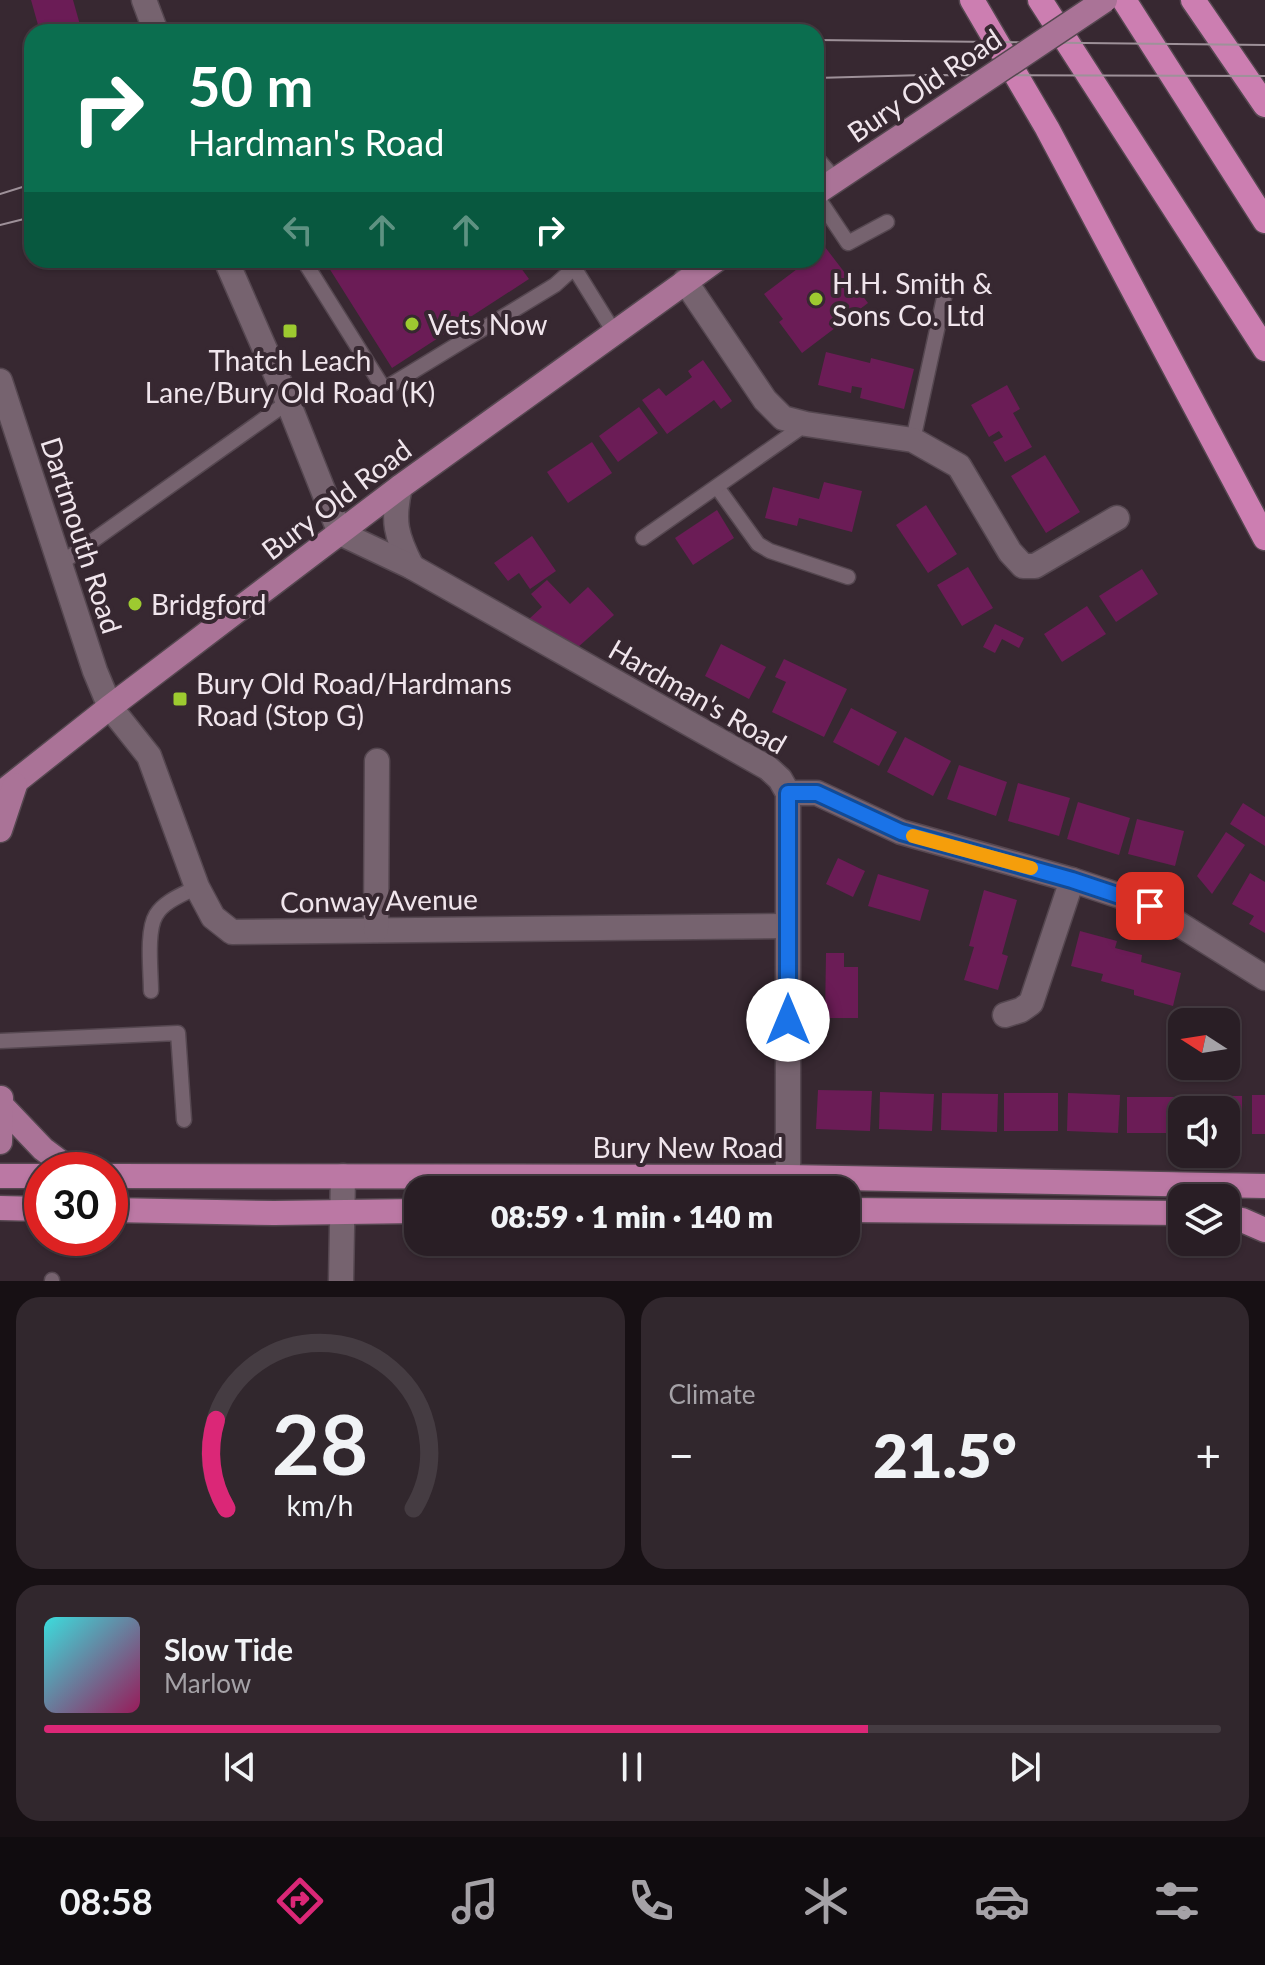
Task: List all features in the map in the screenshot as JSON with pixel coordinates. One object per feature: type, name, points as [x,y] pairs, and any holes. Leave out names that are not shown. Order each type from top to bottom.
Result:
[{"type":"highway","points":[[972,0],[1047,128],[1265,538]]},
{"type":"highway","points":[[1040,0],[1265,349]]},
{"type":"highway","points":[[1124,0],[1265,221]]},
{"type":"highway","points":[[1193,0],[1265,105]]},
{"type":"highway","points":[[0,1176],[24,1176]]},
{"type":"highway","name":"Bury New Road","points":[[128,1176],[404,1177]]},
{"type":"highway","name":"Bury New Road","points":[[860,1183],[1265,1186]]},
{"type":"highway","points":[[0,1208],[24,1209]]},
{"type":"highway","points":[[128,1210],[404,1211]]},
{"type":"highway","points":[[860,1210],[1168,1213]]},
{"type":"highway","points":[[1240,1220],[1265,1230]]},
{"type":"main road","name":"Bury Old Road","points":[[824,188],[1105,0]]},
{"type":"main road","name":"Bury Old Road","points":[[7,790],[110,707],[400,487],[704,268]]},
{"type":"main road","points":[[0,830],[7,790]]},
{"type":"main road","points":[[0,1142],[1,1099]]},
{"type":"main road","points":[[1,1099],[47,1152]]},
{"type":"street","points":[[144,0],[153,24]]},
{"type":"street","points":[[229,268],[288,402],[340,533]]},
{"type":"street","points":[[685,281],[765,400],[783,418],[913,440],[959,466],[1010,552],[1023,566],[1035,566],[1117,518]]},
{"type":"street","name":"Dartmouth Road","points":[[0,381],[95,671],[110,707]]},
{"type":"street","points":[[400,487],[395,525],[398,541],[412,567]]},
{"type":"street","name":"Hardman's Road","points":[[340,533],[412,567],[768,768],[780,779],[788,793],[817,793],[901,832],[1072,880],[1150,906],[1265,978]]},
{"type":"street","name":"Conway Avenue","points":[[110,707],[149,756],[197,887],[213,917],[232,932],[787,926]]},
{"type":"street","points":[[376,930],[377,761]]},
{"type":"street","points":[[788,793],[788,1176]]},
{"type":"street","points":[[1005,1015],[1031,1003],[1072,880]]},
{"type":"street","points":[[341,1281],[343,1176]]},
{"type":"lane","points":[[824,191],[848,243],[887,222]]},
{"type":"lane","points":[[308,268],[384,389],[555,285],[569,268]]},
{"type":"lane","points":[[574,268],[614,332]]},
{"type":"lane","points":[[913,440],[945,293]]},
{"type":"lane","points":[[60,564],[288,402]]},
{"type":"lane","points":[[643,538],[806,424]]},
{"type":"lane","points":[[717,487],[758,544],[770,551],[848,577]]},
{"type":"lane","points":[[151,991],[151,931],[155,915],[171,901],[197,887]]},
{"type":"lane","points":[[0,1041],[178,1033],[184,1120]]},
{"type":"building","points":[[31,0],[73,0],[80,24],[38,24]]},
{"type":"building","name":"H.H. Smith & Sons Co. Ltd","points":[[824,248],[868,303],[802,353],[779,322],[783,319],[764,294],[798,268],[824,268]]},
{"type":"building","name":"Vets Now","points":[[329,268],[521,268],[529,279],[392,368]]},
{"type":"building","points":[[826,352],[870,363],[871,358],[914,369],[904,409],[860,398],[862,388],[852,386],[851,393],[818,385]]},
{"type":"building","points":[[703,360],[732,401],[721,409],[714,400],[667,434],[642,400],[659,388],[666,396],[692,377],[688,371]]},
{"type":"building","points":[[1007,385],[1020,409],[1013,413],[1032,447],[1005,462],[993,442],[1003,437],[999,431],[989,437],[971,405]]},
{"type":"building","points":[[639,407],[658,433],[618,462],[599,436]]},
{"type":"building","points":[[592,442],[612,473],[568,503],[547,472]]},
{"type":"building","points":[[1045,455],[1080,512],[1046,533],[1011,476]]},
{"type":"building","points":[[824,482],[862,491],[852,532],[799,518],[797,526],[765,518],[773,487],[819,499]]},
{"type":"building","points":[[926,505],[957,554],[928,573],[896,525]]},
{"type":"building","points":[[717,510],[734,538],[693,565],[675,538]]},
{"type":"building","points":[[532,536],[556,571],[530,589],[519,573],[508,581],[494,563]]},
{"type":"building","points":[[968,567],[993,608],[962,626],[937,585]]},
{"type":"building","points":[[1142,569],[1158,594],[1116,622],[1099,596]]},
{"type":"building","points":[[547,580],[570,604],[588,587],[614,615],[577,648],[529,619],[542,607],[531,594]]},
{"type":"building","points":[[1087,606],[1106,634],[1062,662],[1044,634]]},
{"type":"building","points":[[995,624],[1024,638],[1019,648],[1002,639],[995,653],[983,647]]},
{"type":"building","points":[[721,644],[766,667],[749,699],[705,676]]},
{"type":"building","points":[[784,659],[847,689],[824,737],[772,712],[786,682],[775,677]]},
{"type":"building","points":[[851,708],[897,732],[879,766],[833,742]]},
{"type":"building","points":[[905,737],[951,761],[933,796],[887,772]]},
{"type":"building","points":[[959,765],[1007,782],[996,816],[947,799]]},
{"type":"building","points":[[1018,783],[1070,798],[1059,836],[1008,821]]},
{"type":"building","points":[[1078,802],[1130,818],[1119,855],[1067,839]]},
{"type":"building","points":[[1243,803],[1265,817],[1265,846],[1230,824]]},
{"type":"building","points":[[1137,819],[1184,831],[1175,866],[1128,854]]},
{"type":"building","points":[[1226,832],[1245,845],[1212,894],[1197,876]]},
{"type":"building","points":[[838,858],[865,871],[853,897],[826,884]]},
{"type":"building","points":[[1250,873],[1265,882],[1265,933],[1249,924],[1254,916],[1232,904]]},
{"type":"building","points":[[878,874],[929,890],[920,921],[868,906]]},
{"type":"building","points":[[984,890],[1017,900],[1002,954],[1008,956],[998,990],[964,980],[974,947],[969,946]]},
{"type":"building","points":[[1080,931],[1117,941],[1115,948],[1142,955],[1141,962],[1181,973],[1173,1006],[1134,995],[1134,990],[1101,981],[1103,974],[1071,966]]},
{"type":"building","points":[[826,953],[844,953],[844,967],[858,967],[858,1018],[825,1018]]},
{"type":"building","points":[[818,1090],[872,1091],[870,1131],[816,1129]]},
{"type":"building","points":[[880,1092],[934,1094],[932,1131],[879,1129]]},
{"type":"building","points":[[942,1093],[998,1094],[997,1132],[941,1130]]},
{"type":"building","points":[[1004,1093],[1058,1093],[1058,1131],[1004,1131]]},
{"type":"building","points":[[1068,1093],[1120,1095],[1118,1133],[1067,1131]]},
{"type":"building","points":[[1252,1095],[1265,1095],[1265,1134],[1252,1134]]},
{"type":"building","points":[[1240,1096],[1242,1096],[1240,1134]]},
{"type":"building","points":[[1127,1097],[1168,1097],[1168,1133],[1127,1133]]},
{"type":"tram line","points":[[824,40],[1265,45]]},
{"type":"tram line","points":[[824,78],[1265,76]]},
{"type":"tram line","points":[[0,194],[24,186]]},
{"type":"tram line","points":[[0,225],[24,219]]},
{"type":"slow traffic","points":[[913,836],[1031,868]]},
{"type":"place","name":"H.H. Smith & Sons Co. Ltd","points":[[816,299]]},
{"type":"place","name":"Vets Now","points":[[412,324]]},
{"type":"place","name":"Thatch Leach Lane/Bury Old Road (K)","points":[[290,331]]},
{"type":"place","name":"Bridgford","points":[[135,604]]},
{"type":"place","name":"Bury Old Road/Hardmans Road (Stop G)","points":[[180,699]]},
{"type":"route","points":[[788,1020],[788,793],[817,793],[901,832],[1072,880],[1150,906]]}]
